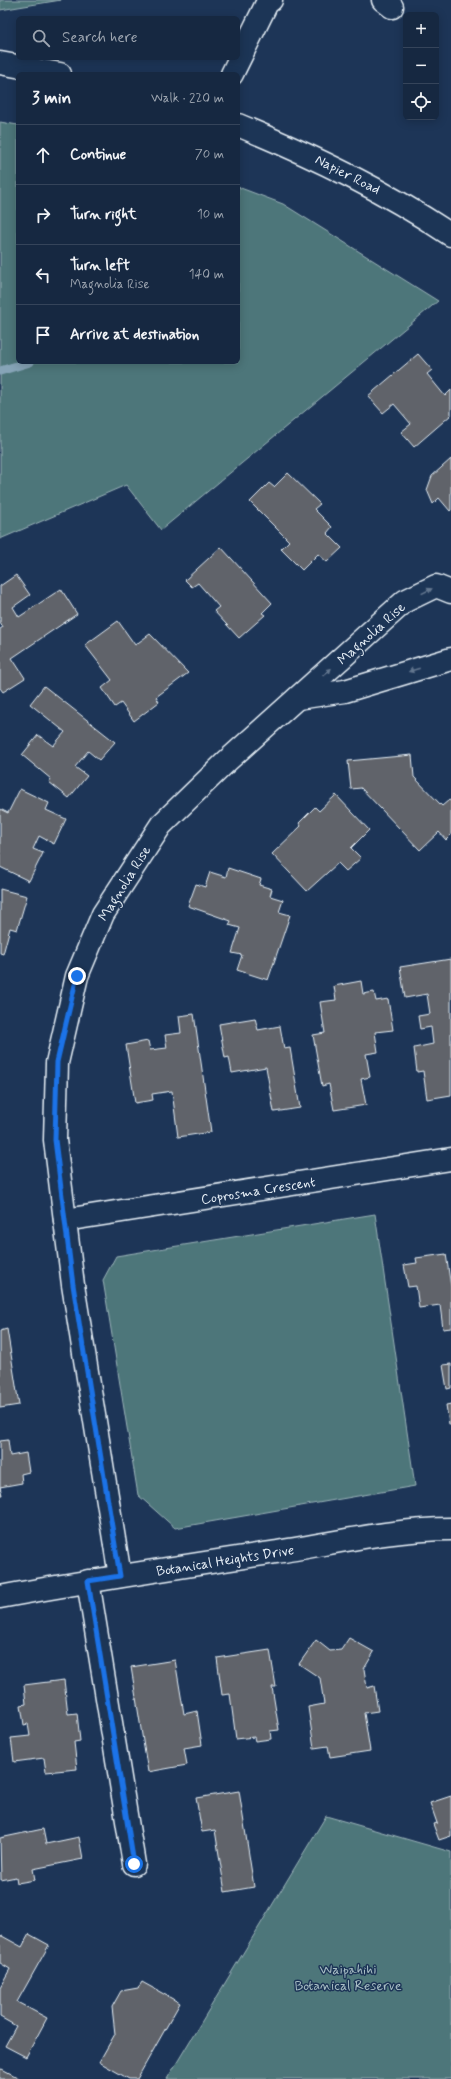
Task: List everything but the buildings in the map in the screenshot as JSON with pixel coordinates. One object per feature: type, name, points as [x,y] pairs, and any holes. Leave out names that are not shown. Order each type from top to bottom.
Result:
[{"type":"street","points":[[240,59],[271,0]]},
{"type":"street","points":[[233,72],[239,60]]},
{"type":"street","points":[[0,63],[49,72]]},
{"type":"street","name":"Napier Road","points":[[240,126],[342,170],[386,193],[451,235]]},
{"type":"street","name":"Magnolia Rise","points":[[120,1576],[91,1403],[55,1140],[57,1062],[77,976],[103,914],[161,825],[227,761],[405,602],[436,586],[451,592]]},
{"type":"street","points":[[298,698],[345,691],[451,659]]},
{"type":"street","name":"Coprosma Crescent","points":[[65,1220],[451,1159]]},
{"type":"street","name":"Botanical Heights Drive","points":[[0,1596],[344,1541],[430,1529],[451,1529]]},
{"type":"street","points":[[88,1581],[134,1864]]},
{"type":"green space","points":[[0,0],[61,0],[0,10]]},
{"type":"green space","points":[[0,122],[16,125],[16,364],[240,364],[240,188],[283,204],[438,301],[161,530],[126,485],[0,539]]},
{"type":"green space","points":[[375,1214],[415,1486],[175,1528],[138,1495],[103,1280],[116,1256]]},
{"type":"green space","name":"Waipahihi Botanical Reserve","points":[[326,1816],[451,1852],[451,2079],[167,2079]]},
{"type":"waterway","points":[[0,371],[23,364]]},
{"type":"route","points":[[77,976],[57,1062],[55,1140],[73,1285],[107,1506],[120,1576],[88,1581],[134,1864]]}]
